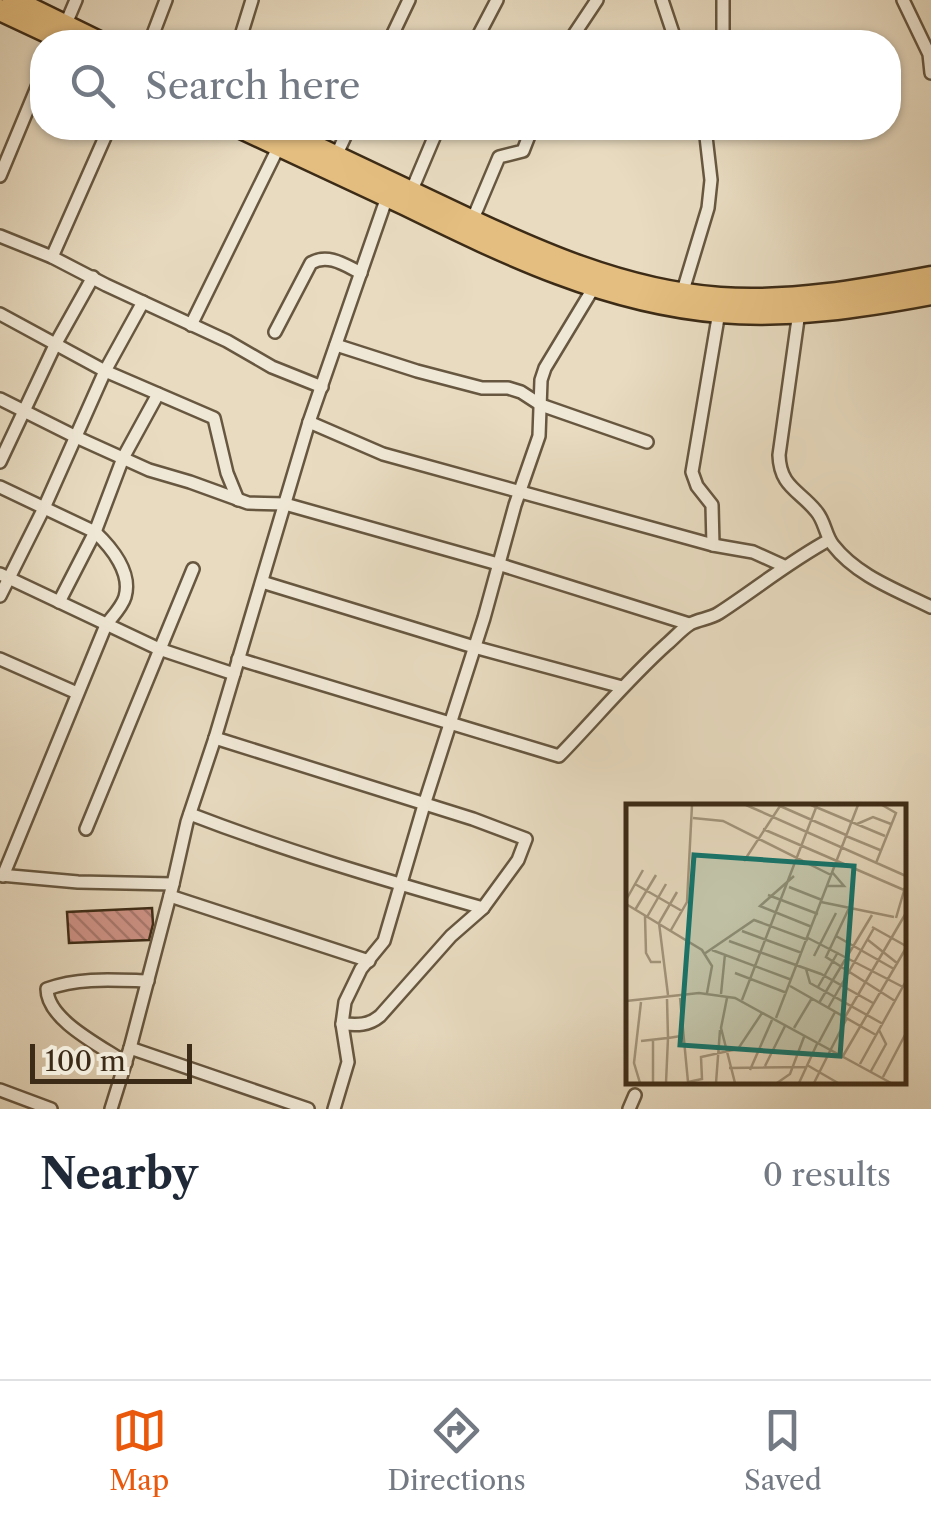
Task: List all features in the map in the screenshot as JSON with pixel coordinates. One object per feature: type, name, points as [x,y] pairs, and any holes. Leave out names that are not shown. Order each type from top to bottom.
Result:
[{"type":"highway","points":[[12,0],[53,30]]},
{"type":"highway","points":[[0,10],[46,30]]},
{"type":"highway","points":[[284,140],[517,259],[632,298],[718,312],[799,312],[931,294]]},
{"type":"highway","points":[[287,140],[336,156],[578,266],[682,294],[788,298],[931,277]]},
{"type":"street","points":[[65,30],[76,0]]},
{"type":"street","points":[[155,30],[166,0]]},
{"type":"street","points":[[243,30],[252,0]]},
{"type":"street","points":[[395,30],[409,0]]},
{"type":"street","points":[[482,30],[497,0]]},
{"type":"street","points":[[576,30],[597,0]]},
{"type":"street","points":[[662,0],[672,30]]},
{"type":"street","points":[[723,0],[723,30]]},
{"type":"street","points":[[903,0],[930,54],[931,72]]},
{"type":"street","points":[[0,176],[30,104]]},
{"type":"street","points":[[52,257],[103,140]]},
{"type":"street","points":[[191,324],[277,140]]},
{"type":"street","points":[[336,156],[343,140]]},
{"type":"street","points":[[411,192],[433,140]]},
{"type":"street","points":[[472,221],[499,157],[523,151],[527,140]]},
{"type":"street","points":[[682,294],[708,208],[711,180],[706,140]]},
{"type":"street","points":[[111,1109],[190,814],[309,422],[387,196]]},
{"type":"street","points":[[0,236],[52,257],[272,367],[322,386]]},
{"type":"street","points":[[275,332],[311,263],[329,259],[361,273]]},
{"type":"street","points":[[0,462],[92,277]]},
{"type":"street","points":[[334,1109],[348,1062],[342,1024],[345,1002],[361,969],[384,941],[539,436],[544,368],[594,287]]},
{"type":"street","points":[[0,596],[5,576],[44,508],[105,370],[144,302]]},
{"type":"street","points":[[712,545],[712,505],[692,472],[718,312]]},
{"type":"street","points":[[799,312],[779,462],[781,472],[820,516],[829,540],[843,558],[931,608]]},
{"type":"street","points":[[0,314],[105,370],[214,418],[226,473],[238,500]]},
{"type":"street","points":[[336,346],[482,388],[521,392],[541,405],[647,442]]},
{"type":"street","points":[[59,602],[95,532],[123,458],[158,394]]},
{"type":"street","points":[[0,399],[149,470],[238,500],[259,505],[285,504],[498,564],[689,624]]},
{"type":"street","points":[[309,422],[383,454],[712,545],[753,552],[784,566]]},
{"type":"street","points":[[0,486],[95,532],[106,542],[125,578],[124,601],[106,625],[2,876],[172,890],[369,961]]},
{"type":"street","points":[[238,659],[559,756],[622,687],[689,624],[716,615],[784,566],[829,540]]},
{"type":"street","points":[[86,828],[194,568]]},
{"type":"street","points":[[5,576],[159,648],[234,674]]},
{"type":"street","points":[[262,582],[474,648],[622,687]]},
{"type":"street","points":[[0,658],[77,693]]},
{"type":"street","points":[[215,738],[526,839],[518,860],[484,908],[451,936],[373,1022],[359,1026],[342,1024]]},
{"type":"street","points":[[190,814],[262,842],[484,908]]},
{"type":"street","points":[[126,1062],[57,1016],[47,1000],[46,989],[83,980],[148,980]]},
{"type":"street","points":[[130,1048],[308,1109]]},
{"type":"street","points":[[0,1090],[51,1109]]},
{"type":"street","points":[[628,1109],[636,1094]]},
{"type":"building","points":[[152,908],[149,940],[69,943],[67,912]]}]
